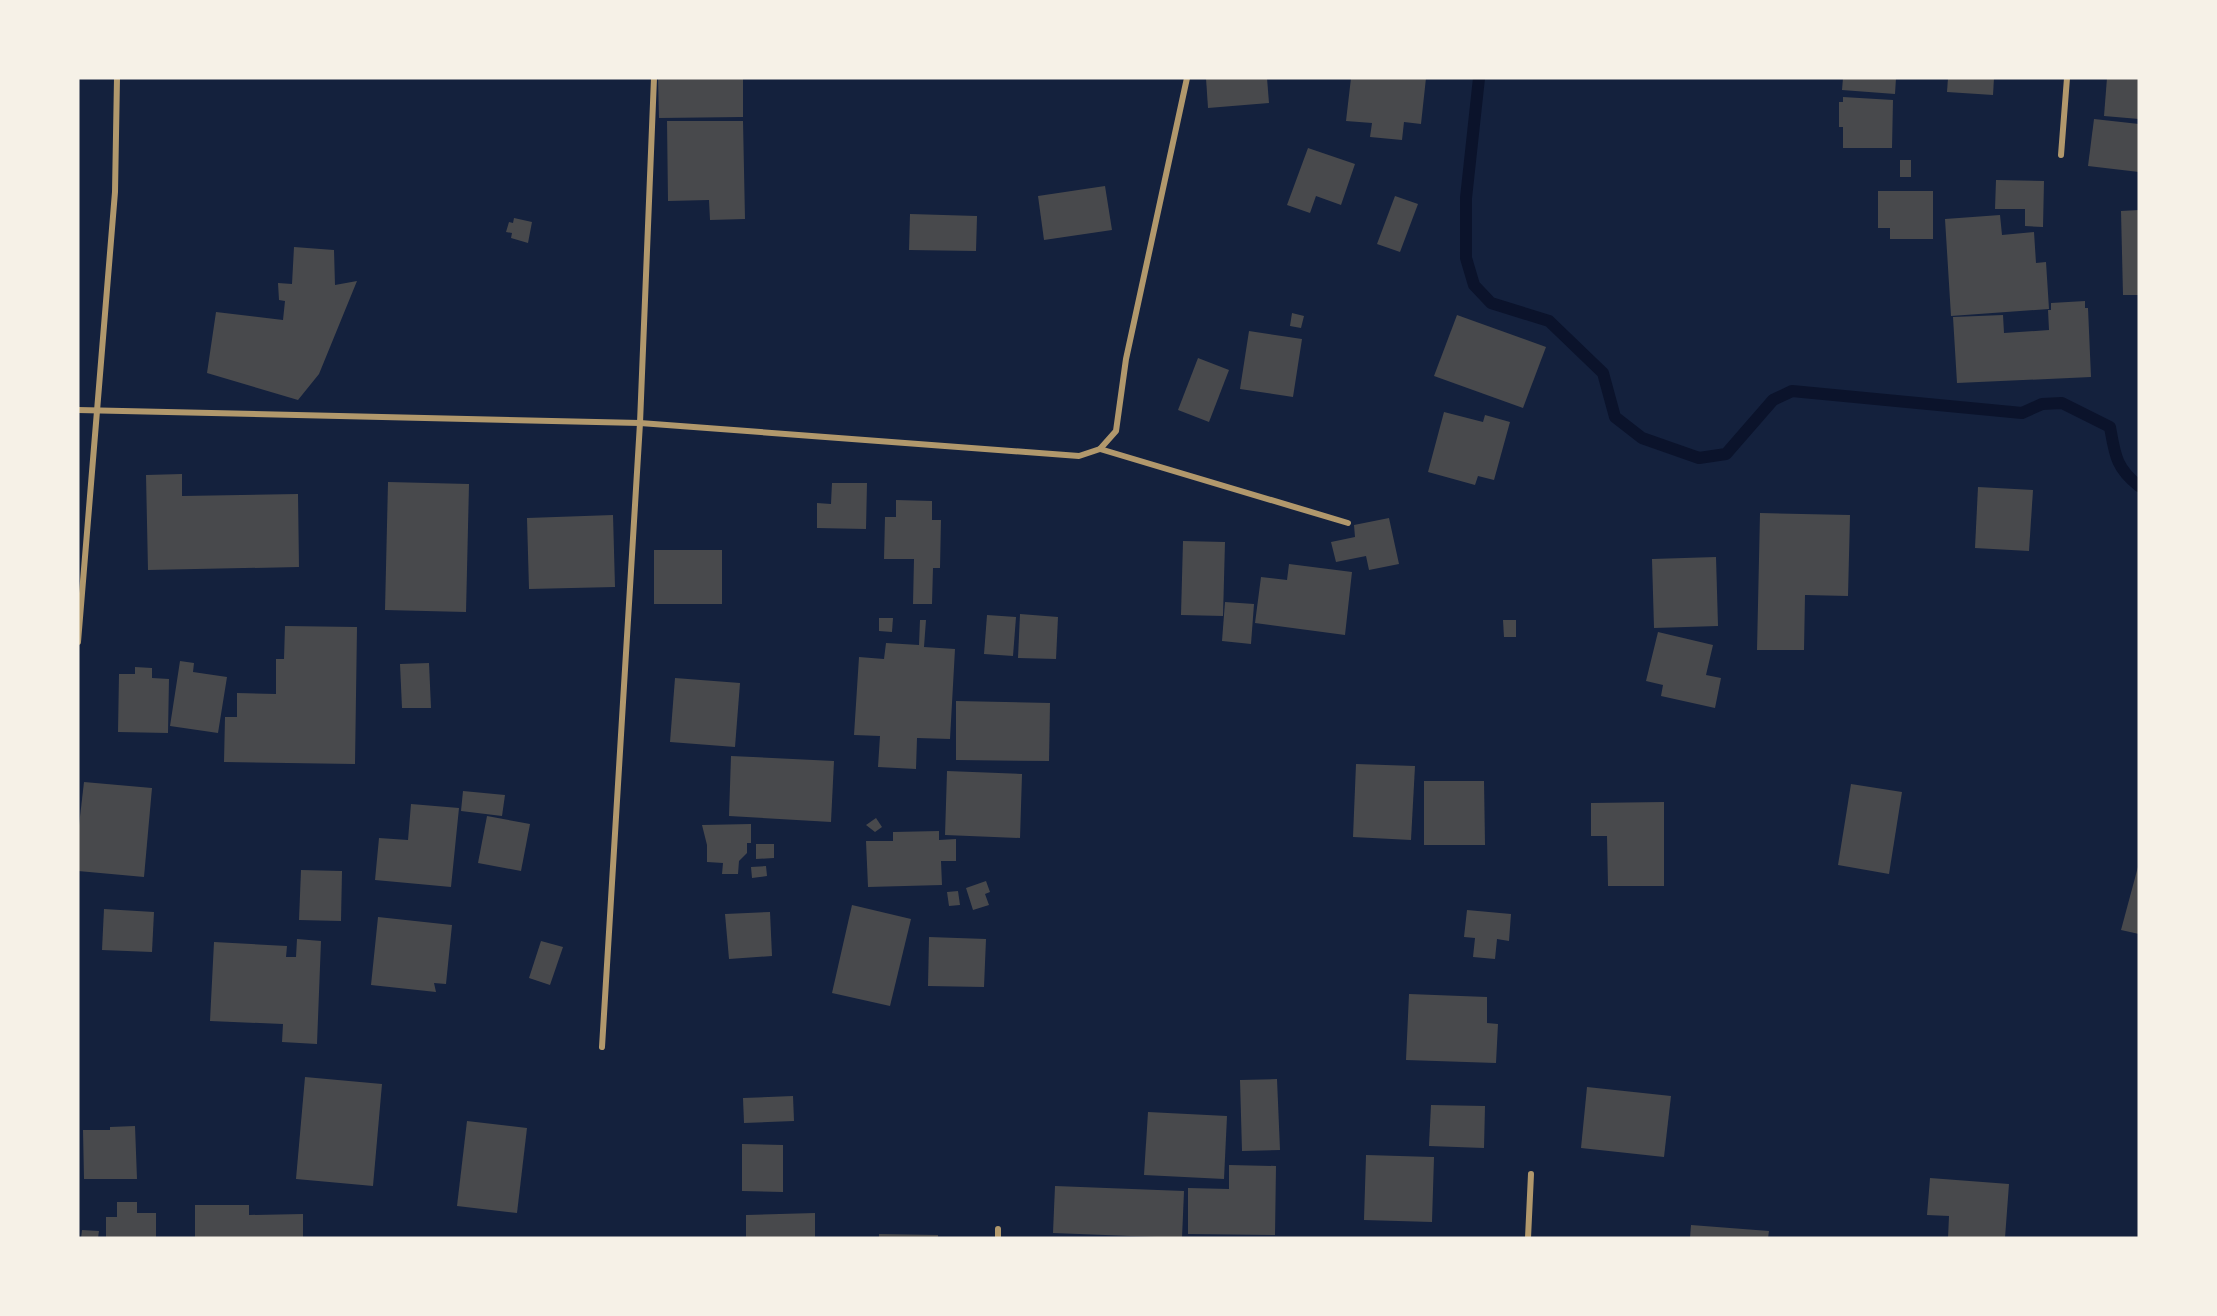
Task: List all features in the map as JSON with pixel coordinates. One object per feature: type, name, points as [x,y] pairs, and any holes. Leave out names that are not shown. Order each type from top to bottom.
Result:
[{"type":"street","points":[[78,642],[115,192],[117,78]]},
{"type":"street","points":[[602,1047],[640,423],[654,78]]},
{"type":"street","points":[[78,410],[640,423],[1079,456],[1100,449],[1116,431],[1126,359],[1187,78]]},
{"type":"street","points":[[2061,155],[2067,78]]},
{"type":"street","points":[[1100,449],[1348,523]]},
{"type":"street","points":[[1528,1238],[1531,1174]]},
{"type":"street","points":[[998,1229],[998,1238]]},
{"type":"building","points":[[658,78],[743,78],[743,117],[659,118]]},
{"type":"building","points":[[1206,78],[1267,78],[1269,103],[1208,108]]},
{"type":"building","points":[[1351,78],[1426,78],[1421,124],[1404,122],[1402,140],[1370,137],[1372,123],[1346,121]]},
{"type":"building","points":[[1843,78],[1896,78],[1895,94],[1842,90]]},
{"type":"building","points":[[1948,78],[1994,78],[1993,95],[1947,92]]},
{"type":"building","points":[[2107,78],[2139,78],[2139,119],[2104,116]]},
{"type":"building","points":[[1843,97],[1893,100],[1892,148],[1843,148],[1843,127],[1839,127],[1839,102],[1843,102]]},
{"type":"building","points":[[2094,119],[2139,124],[2139,172],[2088,166]]},
{"type":"building","points":[[667,121],[743,121],[745,219],[710,220],[709,200],[668,201]]},
{"type":"building","points":[[1308,148],[1355,164],[1341,205],[1316,196],[1310,213],[1287,205]]},
{"type":"building","points":[[1900,160],[1911,160],[1911,177],[1900,177]]},
{"type":"building","points":[[1996,180],[2044,181],[2043,227],[2025,226],[2025,209],[1995,209]]},
{"type":"building","points":[[1105,186],[1112,230],[1044,240],[1038,196]]},
{"type":"building","points":[[1878,191],[1933,191],[1933,239],[1890,239],[1890,228],[1878,228]]},
{"type":"building","points":[[1395,196],[1418,204],[1400,252],[1377,244]]},
{"type":"building","points":[[2139,210],[2139,295],[2123,295],[2121,211]]},
{"type":"building","points":[[910,214],[977,216],[976,251],[909,250]]},
{"type":"building","points":[[2000,215],[2002,235],[2034,232],[2036,263],[2046,262],[2049,309],[1951,316],[1945,219]]},
{"type":"building","points":[[514,218],[532,222],[528,243],[511,238],[512,233],[506,232],[509,222],[513,223]]},
{"type":"building","points":[[294,247],[334,250],[335,285],[357,281],[319,374],[298,400],[207,373],[216,312],[283,320],[285,301],[279,300],[278,283],[292,284]]},
{"type":"building","points":[[2085,301],[2085,308],[2088,308],[2091,377],[1957,383],[1953,317],[2003,315],[2004,333],[2049,330],[2048,310],[2051,310],[2051,303]]},
{"type":"building","points":[[1292,313],[1304,316],[1301,328],[1290,326]]},
{"type":"building","points":[[1457,315],[1546,347],[1523,408],[1434,376]]},
{"type":"building","points":[[1249,331],[1302,339],[1293,397],[1240,389]]},
{"type":"building","points":[[1198,358],[1229,370],[1209,422],[1178,410]]},
{"type":"building","points":[[1444,412],[1483,422],[1485,415],[1510,422],[1494,480],[1478,476],[1475,485],[1428,472]]},
{"type":"building","points":[[182,474],[182,496],[298,494],[299,567],[148,570],[146,475]]},
{"type":"building","points":[[388,482],[469,484],[466,612],[385,610]]},
{"type":"building","points":[[832,483],[867,483],[866,529],[817,528],[817,503],[831,504]]},
{"type":"building","points":[[1978,487],[2033,490],[2029,551],[1975,548]]},
{"type":"building","points":[[896,500],[932,501],[932,520],[941,520],[940,568],[933,568],[932,604],[913,604],[914,559],[884,559],[885,517],[896,517]]},
{"type":"building","points":[[1760,513],[1850,515],[1848,596],[1805,595],[1804,650],[1757,650]]},
{"type":"building","points":[[613,515],[615,587],[529,589],[527,518]]},
{"type":"building","points":[[1389,518],[1399,564],[1369,570],[1366,556],[1336,562],[1331,542],[1355,537],[1354,525]]},
{"type":"building","points":[[1183,541],[1225,542],[1223,616],[1181,615]]},
{"type":"building","points":[[654,550],[722,550],[722,604],[654,604]]},
{"type":"building","points":[[1716,557],[1718,626],[1654,628],[1652,559]]},
{"type":"building","points":[[1289,564],[1352,572],[1345,635],[1255,623],[1261,577],[1287,580]]},
{"type":"building","points":[[1225,602],[1254,604],[1251,644],[1222,641]]},
{"type":"building","points":[[1020,614],[1058,617],[1056,659],[1018,658]]},
{"type":"building","points":[[987,615],[1016,617],[1013,656],[984,654]]},
{"type":"building","points":[[879,618],[893,618],[892,632],[879,631]]},
{"type":"building","points":[[920,620],[926,620],[924,647],[955,649],[950,739],[917,738],[916,769],[878,767],[880,736],[854,735],[859,657],[884,659],[886,643],[919,645]]},
{"type":"building","points":[[1503,620],[1516,620],[1516,637],[1504,637]]},
{"type":"building","points":[[285,626],[357,627],[355,764],[224,762],[225,717],[237,717],[237,693],[276,694],[276,659],[284,659]]},
{"type":"building","points":[[1658,632],[1713,645],[1706,675],[1721,678],[1715,708],[1661,696],[1663,685],[1646,681]]},
{"type":"building","points":[[180,661],[194,663],[193,672],[227,677],[218,733],[170,726]]},
{"type":"building","points":[[429,663],[431,708],[402,708],[400,664]]},
{"type":"building","points":[[135,667],[152,668],[152,678],[169,679],[168,733],[118,732],[119,674],[135,674]]},
{"type":"building","points":[[675,678],[740,683],[735,747],[670,742]]},
{"type":"building","points":[[956,701],[1050,703],[1049,761],[956,760]]},
{"type":"building","points":[[731,756],[834,761],[831,822],[729,816]]},
{"type":"building","points":[[1356,764],[1415,766],[1411,840],[1353,837]]},
{"type":"building","points":[[947,771],[1022,774],[1020,838],[945,835]]},
{"type":"building","points":[[1424,781],[1484,781],[1485,845],[1424,845]]},
{"type":"building","points":[[84,782],[152,788],[144,877],[78,871],[78,834]]},
{"type":"building","points":[[1851,784],[1902,792],[1889,874],[1838,865]]},
{"type":"building","points":[[463,791],[505,795],[502,816],[461,811]]},
{"type":"building","points":[[1664,802],[1664,886],[1608,886],[1607,836],[1591,836],[1591,803]]},
{"type":"building","points":[[411,804],[459,808],[451,887],[375,880],[379,838],[408,840]]},
{"type":"building","points":[[487,816],[530,824],[521,871],[478,863]]},
{"type":"building","points":[[876,818],[882,827],[875,832],[866,825]]},
{"type":"building","points":[[751,824],[751,843],[747,843],[747,853],[739,861],[738,874],[722,874],[723,863],[707,862],[707,845],[702,825]]},
{"type":"building","points":[[939,831],[939,840],[956,839],[956,861],[941,861],[942,885],[868,887],[866,841],[893,841],[893,832]]},
{"type":"building","points":[[756,844],[774,844],[774,858],[756,859]]},
{"type":"building","points":[[2139,863],[2139,934],[2121,930]]},
{"type":"building","points":[[766,866],[767,876],[752,878],[751,867]]},
{"type":"building","points":[[301,870],[342,871],[341,921],[299,920]]},
{"type":"building","points":[[986,881],[990,892],[985,894],[989,905],[973,910],[966,888]]},
{"type":"building","points":[[958,891],[960,905],[949,906],[947,892]]},
{"type":"building","points":[[852,905],[911,919],[890,1006],[832,993]]},
{"type":"building","points":[[104,909],[154,912],[152,952],[102,950]]},
{"type":"building","points":[[1467,910],[1511,914],[1509,941],[1497,939],[1495,959],[1473,957],[1475,938],[1464,937]]},
{"type":"building","points":[[770,912],[772,956],[729,959],[725,914]]},
{"type":"building","points":[[378,917],[452,925],[446,984],[434,983],[436,992],[371,985]]},
{"type":"building","points":[[929,937],[986,939],[984,987],[928,986]]},
{"type":"building","points":[[297,939],[321,941],[317,1044],[282,1042],[283,1024],[210,1021],[214,942],[287,946],[286,957],[296,957]]},
{"type":"building","points":[[541,941],[563,947],[550,985],[529,978]]},
{"type":"building","points":[[1409,994],[1487,997],[1487,1023],[1498,1024],[1496,1063],[1406,1060]]},
{"type":"building","points":[[305,1077],[382,1084],[373,1186],[296,1179]]},
{"type":"building","points":[[1277,1079],[1280,1150],[1242,1151],[1240,1080]]},
{"type":"building","points":[[1587,1087],[1671,1096],[1664,1157],[1581,1148]]},
{"type":"building","points":[[793,1096],[794,1121],[744,1123],[743,1098]]},
{"type":"building","points":[[1431,1105],[1485,1106],[1484,1148],[1429,1146]]},
{"type":"building","points":[[1148,1112],[1227,1116],[1224,1179],[1144,1175]]},
{"type":"building","points":[[467,1121],[527,1128],[517,1213],[457,1206]]},
{"type":"building","points":[[135,1126],[137,1179],[84,1179],[83,1130],[110,1130],[110,1127]]},
{"type":"building","points":[[742,1144],[783,1145],[783,1192],[742,1191]]},
{"type":"building","points":[[1366,1155],[1434,1157],[1432,1222],[1364,1220]]},
{"type":"building","points":[[1229,1165],[1276,1166],[1275,1235],[1188,1234],[1188,1188],[1229,1189]]},
{"type":"building","points":[[1930,1178],[2009,1184],[2005,1238],[1948,1238],[1949,1216],[1927,1215]]},
{"type":"building","points":[[1055,1186],[1184,1191],[1182,1238],[1053,1233]]},
{"type":"building","points":[[117,1202],[137,1202],[137,1213],[156,1213],[156,1238],[106,1238],[106,1217],[117,1217]]},
{"type":"building","points":[[195,1205],[249,1205],[249,1215],[303,1214],[303,1238],[195,1238]]},
{"type":"building","points":[[815,1213],[815,1238],[746,1238],[746,1215]]},
{"type":"building","points":[[1691,1225],[1769,1231],[1768,1238],[1690,1238]]},
{"type":"building","points":[[82,1230],[99,1231],[98,1238],[81,1238]]},
{"type":"building","points":[[879,1234],[938,1235],[938,1238],[879,1238]]},
{"type":"waterway","points":[[1479,78],[1466,198],[1466,258],[1474,285],[1491,303],[1549,321],[1603,373],[1615,417],[1642,438],[1699,458],[1726,454],[1773,400],[1792,391],[2022,413],[2042,404],[2062,403],[2110,427],[2113,446],[2121,467],[2139,486]]}]
